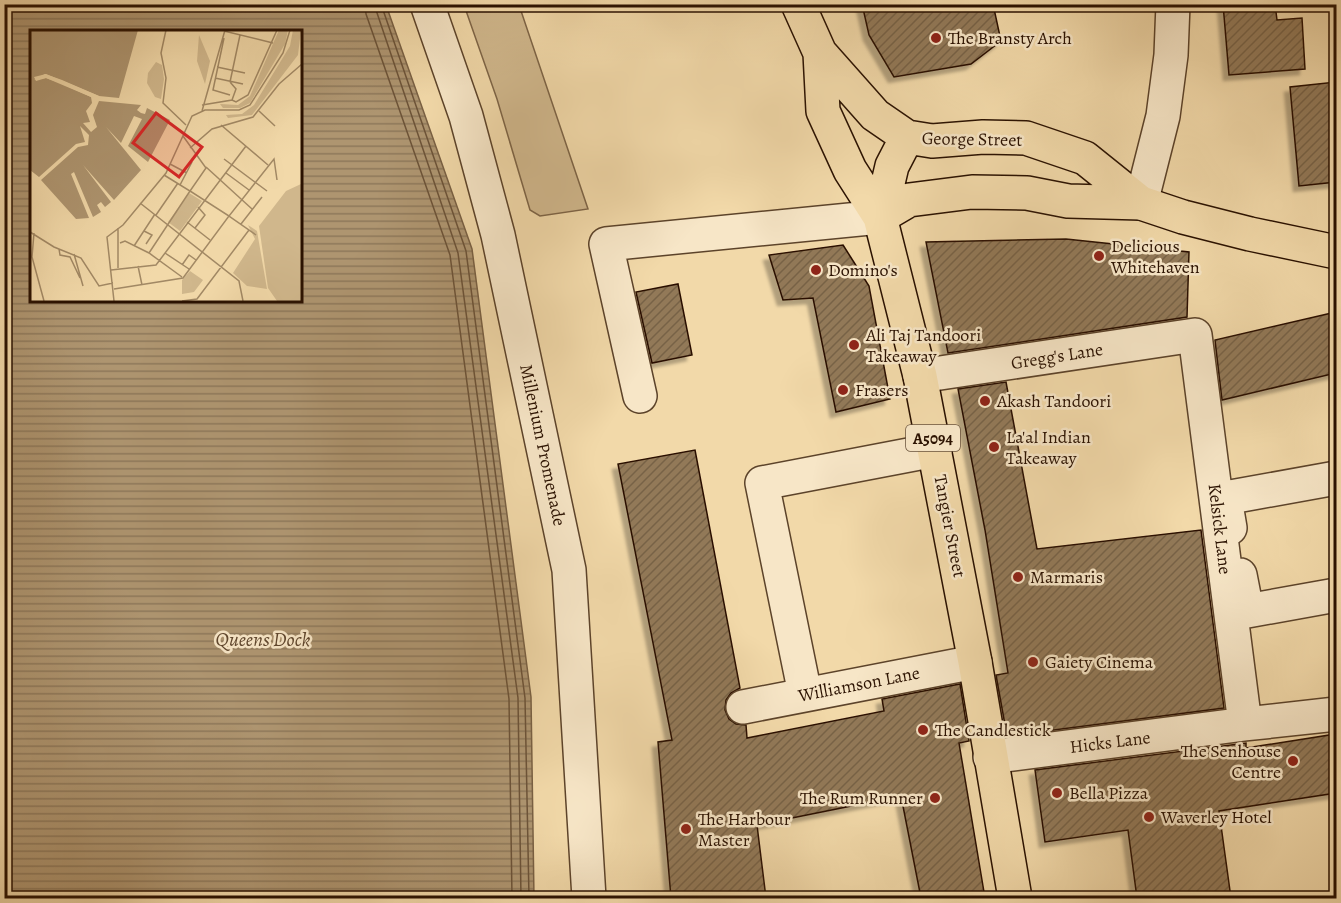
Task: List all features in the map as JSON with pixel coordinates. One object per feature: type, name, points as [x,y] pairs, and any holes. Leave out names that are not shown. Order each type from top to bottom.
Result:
[{"type":"main road","name":"A5094","points":[[798,4],[820,53]]},
{"type":"main road","name":"George Street","points":[[820,53],[875,115],[907,137],[932,141],[1026,138],[1085,158],[1141,203]]},
{"type":"main road","name":"Tangier Street","points":[[820,53],[824,111],[850,170],[880,217],[920,376],[975,662]]},
{"type":"main road","name":"Tangier Street","points":[[880,217],[892,166],[907,137]]},
{"type":"main road","name":"George Street","points":[[880,217],[909,200],[972,192],[1027,193],[1068,201],[1141,203],[1183,217],[1250,234],[1336,252]]},
{"type":"main road","name":"A5094","points":[[975,662],[1015,898]]},
{"type":"street","name":"Millenium Promenade","points":[[427,4],[466,116],[498,235],[569,570],[589,898]]},
{"type":"street","points":[[1141,203],[1163,116],[1171,55],[1173,4]]},
{"type":"street","points":[[640,396],[606,244],[880,217]]},
{"type":"street","name":"Gregg's Lane","points":[[920,376],[1195,335]]},
{"type":"street","name":"Kelsick Lane","points":[[1195,335],[1245,724]]},
{"type":"street","points":[[805,694],[762,483],[935,450]]},
{"type":"street","points":[[1336,478],[1225,498],[1247,611],[1336,595]]},
{"type":"street","name":"Williamson Lane","points":[[743,707],[975,662]]},
{"type":"street","name":"Hicks Lane","points":[[990,758],[1336,714]]},
{"type":"shaded area","points":[[464,5],[519,5],[588,209],[540,216],[530,210],[497,99]]},
{"type":"water","name":"Queens Dock","points":[[5,4],[386,5],[472,249],[531,697],[534,898],[5,898]]},
{"type":"building","name":"The Bransty Arch","points":[[862,4],[993,4],[1001,41],[971,64],[894,77],[869,35]]},
{"type":"building","points":[[1223,4],[1275,4],[1277,20],[1302,18],[1305,69],[1229,75]]},
{"type":"building","points":[[1336,82],[1336,182],[1299,186],[1290,87]]},
{"type":"building","points":[[1066,239],[1189,252],[1187,317],[948,353],[926,242]]},
{"type":"building","points":[[843,245],[869,286],[890,399],[836,412],[813,298],[783,300],[769,255]]},
{"type":"building","points":[[678,284],[692,355],[652,363],[636,292]]},
{"type":"building","points":[[1336,312],[1336,373],[1222,400],[1215,340]]},
{"type":"building","points":[[1006,382],[1037,549],[1201,530],[1224,708],[1007,736],[996,675],[1008,673],[985,530],[958,389]]},
{"type":"building","points":[[695,450],[740,688],[731,693],[726,700],[725,710],[729,719],[736,724],[746,725],[747,738],[884,711],[882,699],[960,684],[969,741],[959,743],[985,898],[921,898],[901,796],[757,825],[766,898],[671,898],[658,742],[672,740],[618,464]]},
{"type":"building","name":"Waverley Hotel","points":[[1336,734],[1336,793],[1219,811],[1231,898],[1137,898],[1128,830],[1045,842],[1035,770],[1246,743],[1246,748]]},
{"type":"place","name":"The Bransty Arch","points":[[936,38]]},
{"type":"place","name":"Delicious Whitehaven","points":[[1099,256]]},
{"type":"place","name":"Domino's","points":[[816,270]]},
{"type":"place","name":"Ali Taj Tandoori Takeaway","points":[[854,345]]},
{"type":"place","name":"Frasers","points":[[843,390]]},
{"type":"place","name":"Akash Tandoori","points":[[985,401]]},
{"type":"place","name":"La'al Indian Takeaway","points":[[994,447]]},
{"type":"place","name":"Marmaris","points":[[1018,577]]},
{"type":"place","name":"Gaiety Cinema","points":[[1033,662]]},
{"type":"place","name":"The Candlestick","points":[[923,730]]},
{"type":"place","name":"The Senhouse Centre","points":[[1293,761]]},
{"type":"place","name":"Bella Pizza","points":[[1057,793]]},
{"type":"place","name":"The Rum Runner","points":[[935,798]]},
{"type":"place","name":"Waverley Hotel","points":[[1149,817]]},
{"type":"place","name":"The Harbour Master","points":[[686,829]]}]
